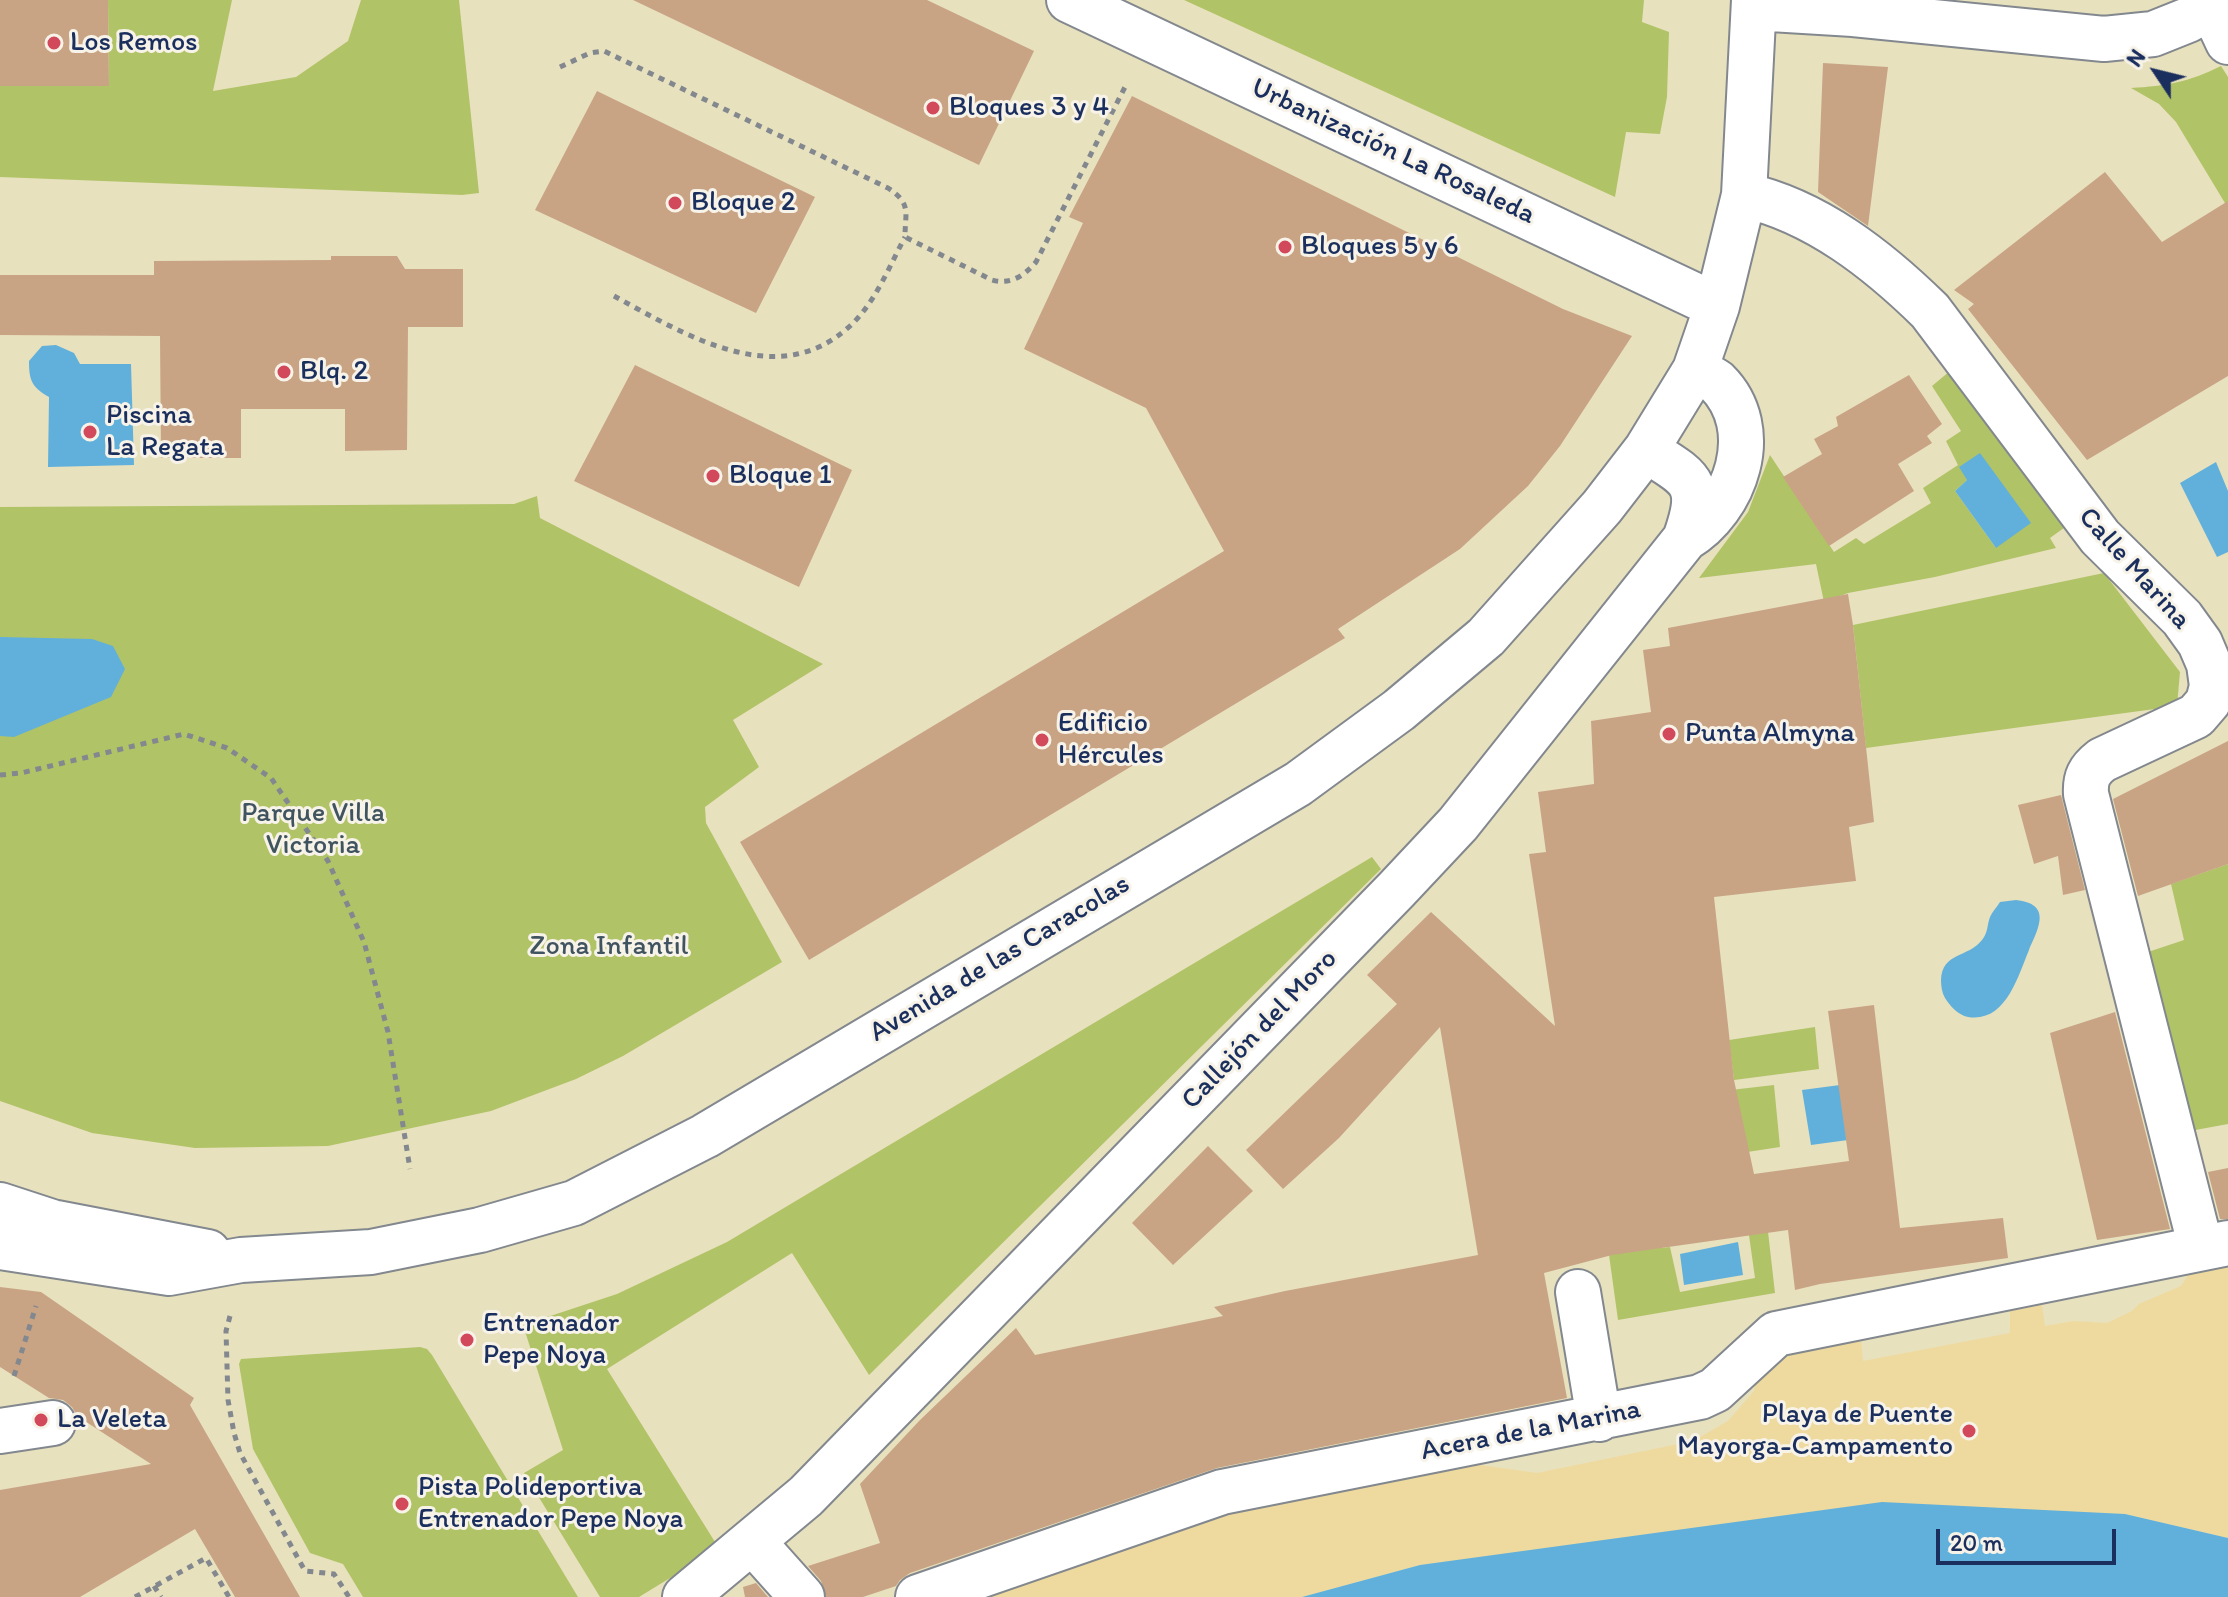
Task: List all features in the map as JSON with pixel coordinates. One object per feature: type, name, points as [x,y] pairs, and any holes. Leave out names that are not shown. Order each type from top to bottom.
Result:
[{"type":"street","name":"Urbanización La Rosaleda","points":[[1069,0],[1717,306]]},
{"type":"street","points":[[1646,450],[1695,370],[1717,306],[1744,195],[1754,4],[2104,39],[2153,34],[2188,20],[2220,16]]},
{"type":"street","name":"Calle Marina","points":[[1744,195],[1797,212],[1862,252],[1901,282],[1930,311],[2100,537],[2182,618],[2200,643],[2209,664],[2212,686],[2208,702],[2196,716],[2092,768],[2087,776],[2086,794],[2215,1246]]},
{"type":"street","name":"Callejón del Moro","points":[[752,1541],[806,1496],[1458,824],[1685,539],[1701,530],[1725,498],[1737,473],[1741,442],[1738,421],[1728,397],[1714,380],[1695,370]]},
{"type":"street","name":"Callejón del Moro","points":[[1646,450],[1681,472],[1693,487],[1696,499],[1685,539]]},
{"type":"street","name":"Avenida de las Caracolas","points":[[0,1247],[169,1273],[241,1260],[371,1252],[480,1230],[574,1203],[705,1136],[1298,784],[1399,710],[1486,637],[1602,507],[1646,450]]},
{"type":"street","name":"Avenida de las Caracolas","points":[[0,1205],[52,1222],[176,1244],[241,1260]]},
{"type":"street","name":"Acera de la Marina","points":[[918,1597],[1222,1492],[1599,1419],[1708,1393],[1776,1334],[2215,1246]]},
{"type":"street","points":[[1578,1292],[1599,1419]]},
{"type":"street","points":[[0,1431],[53,1423]]},
{"type":"street","points":[[685,1597],[752,1541],[802,1597]]},
{"type":"path","points":[[905,237],[1003,283],[1016,279],[1030,269],[1150,38]]},
{"type":"path","points":[[560,67],[590,53],[604,51],[888,188],[901,196],[907,206],[905,237],[871,300],[850,326],[818,348],[794,355],[766,357],[723,349],[664,323],[614,296]]},
{"type":"path","points":[[0,775],[21,773],[184,734],[227,748],[271,778],[328,861],[364,942],[388,1032],[410,1169]]},
{"type":"path","points":[[241,1260],[226,1331],[228,1400],[237,1443],[305,1571],[334,1574],[349,1597]]},
{"type":"path","points":[[14,1376],[37,1304]]},
{"type":"path","points":[[135,1597],[206,1558],[227,1596]]},
{"type":"path","points":[[154,1586],[161,1597]]},
{"type":"green space","points":[[108,0],[232,0],[213,91],[296,77],[348,41],[361,0],[459,0],[479,193],[462,195],[0,177],[0,86],[109,86]]},
{"type":"green space","points":[[1184,0],[1644,0],[1642,22],[1669,32],[1667,97],[1660,134],[1626,132],[1615,197]]},
{"type":"green space","points":[[2221,66],[2228,77],[2228,208],[2176,122],[2159,104],[2131,88],[2177,82]]},
{"type":"green space","points":[[1950,371],[2068,525],[2050,538],[2056,548],[1935,577],[1848,593],[1824,602],[1816,564],[1699,578],[1748,512],[1770,455],[1834,552],[1856,538],[1864,544],[1931,503],[1923,488],[1958,465],[1946,441],[1961,431],[1932,386]],"holes":[[[1967,480],[1996,548],[1955,491]]]},
{"type":"green space","name":"Parque Villa Victoria","points":[[537,496],[540,518],[823,664],[733,720],[759,767],[705,807],[706,823],[782,962],[623,1056],[576,1079],[491,1111],[328,1146],[195,1148],[92,1133],[0,1101],[0,507],[514,504]]},
{"type":"green space","points":[[2104,573],[2180,672],[2177,706],[1866,748],[1853,625]]},
{"type":"green space","points":[[1372,857],[1381,869],[869,1375],[792,1253],[607,1369],[715,1542],[701,1559],[639,1597],[600,1597],[524,1473],[563,1450],[523,1325],[617,1294],[727,1242]]},
{"type":"green space","points":[[2228,864],[2228,1124],[2190,1131],[2145,953],[2184,940],[2171,884]]},
{"type":"green space","points":[[1815,1027],[1819,1069],[1734,1080],[1729,1040]]},
{"type":"green space","points":[[1774,1085],[1780,1147],[1708,1158],[1722,1091]]},
{"type":"green space","points":[[1602,1204],[1661,1242],[1661,1248],[1670,1247],[1680,1292],[1755,1278],[1748,1228],[1767,1223],[1775,1293],[1618,1320]]},
{"type":"green space","name":"Pista Polideportiva Entrenador Pepe Noya","points":[[420,1347],[432,1355],[578,1597],[363,1597],[343,1564],[310,1553],[253,1449],[239,1364],[241,1359]]},
{"type":"sand","name":"Playa de Puente Mayorga-Campamento","points":[[2228,1260],[2228,1538],[2125,1514],[1420,1565],[1302,1597],[969,1597],[1245,1506],[1451,1461],[1537,1473],[1693,1441],[1728,1421],[1754,1391],[1756,1373],[1782,1346],[1861,1339],[1863,1361],[2010,1333],[2010,1311],[2042,1305],[2045,1326],[2074,1321],[2107,1323],[2132,1311],[2139,1304],[2181,1286],[2193,1268]]},
{"type":"water","name":"Piscina La Regata","points":[[56,345],[74,353],[80,364],[131,364],[134,465],[48,467],[49,397],[33,383],[29,361],[42,346]]},
{"type":"water","points":[[1980,453],[2031,523],[1996,548],[1955,491],[1967,480],[1959,467]]},
{"type":"water","points":[[2216,462],[2228,491],[2228,552],[2217,557],[2180,483]]},
{"type":"water","points":[[0,637],[92,639],[113,646],[125,669],[111,697],[14,737],[0,736]]},
{"type":"water","points":[[2016,900],[2035,907],[2040,919],[2015,984],[2009,996],[1992,1013],[1981,1017],[1964,1016],[1944,996],[1942,971],[1951,960],[1982,940],[1991,915],[2000,902]]},
{"type":"water","points":[[1840,1085],[1848,1140],[1811,1145],[1802,1090]]},
{"type":"water","points":[[1738,1242],[1743,1275],[1684,1285],[1680,1254]]},
{"type":"water","points":[[1882,1502],[2125,1514],[2228,1538],[2228,1597],[1302,1597],[1420,1565]]},
{"type":"building","name":"Los Remos","points":[[0,0],[108,0],[109,86],[0,86]]},
{"type":"building","name":"Bloques 3 y 4","points":[[633,0],[927,0],[1034,51],[979,165]]},
{"type":"building","points":[[1823,63],[1888,67],[1868,226],[1818,192]]},
{"type":"building","name":"Bloque 2","points":[[597,91],[815,197],[756,313],[535,210]]},
{"type":"building","points":[[1132,96],[1563,309],[1632,336],[1560,446],[1528,486],[1460,549],[1338,629],[1345,638],[809,960],[740,842],[1224,551],[1146,408],[1024,349],[1083,223],[1069,217]]},
{"type":"building","points":[[2105,172],[2162,242],[2228,201],[2228,376],[2087,460],[1968,309],[1974,304],[1954,290]]},
{"type":"building","name":"Blq. 2","points":[[331,256],[397,256],[405,269],[463,269],[463,327],[408,327],[407,450],[345,451],[345,409],[241,409],[241,458],[161,458],[160,336],[0,335],[0,275],[154,275],[154,261],[331,260]]},
{"type":"building","name":"Bloque 1","points":[[635,365],[852,470],[799,587],[574,481]]},
{"type":"building","points":[[1909,375],[1942,424],[1927,436],[1932,443],[1898,464],[1914,491],[1829,546],[1783,477],[1822,454],[1814,439],[1838,426],[1836,417]]},
{"type":"building","points":[[1848,594],[1874,822],[1849,827],[1856,881],[1714,897],[1734,1080],[1754,1174],[1849,1161],[1828,1011],[1874,1005],[1900,1228],[2003,1218],[2008,1258],[1795,1290],[1788,1230],[1612,1255],[1544,1273],[1567,1398],[1217,1468],[910,1573],[896,1586],[863,1597],[826,1597],[821,1581],[808,1566],[880,1543],[860,1484],[920,1420],[1016,1328],[1035,1355],[1223,1316],[1214,1307],[1478,1255],[1440,1027],[1339,1138],[1283,1189],[1246,1150],[1397,1004],[1367,975],[1431,912],[1555,1026],[1529,854],[1546,852],[1538,792],[1594,784],[1591,721],[1651,712],[1643,650],[1670,646],[1668,628]]},
{"type":"building","points":[[2228,741],[2228,864],[2138,896],[2113,799]]},
{"type":"building","points":[[2061,795],[2085,890],[2063,895],[2058,856],[2034,864],[2018,805]]},
{"type":"building","points":[[2115,1012],[2170,1229],[2097,1240],[2050,1033]]},
{"type":"building","points":[[1208,1146],[1253,1191],[1173,1265],[1132,1223]]},
{"type":"building","points":[[2228,1168],[2228,1219],[2220,1219],[2208,1172]]},
{"type":"building","points":[[0,1287],[41,1292],[194,1398],[190,1405],[300,1597],[235,1597],[195,1529],[80,1597],[0,1597],[0,1490],[151,1464],[77,1416],[63,1400],[49,1398],[0,1367]]},
{"type":"building","points":[[756,1583],[768,1597],[745,1597],[743,1587]]},
{"type":"place","name":"Los Remos","points":[[54,43]]},
{"type":"place","name":"Bloques 3 y 4","points":[[933,108]]},
{"type":"place","name":"Bloque 2","points":[[675,203]]},
{"type":"place","name":"Bloques 5 y 6","points":[[1285,247]]},
{"type":"place","name":"Blq. 2","points":[[284,372]]},
{"type":"place","name":"Piscina La Regata","points":[[90,432]]},
{"type":"place","name":"Bloque 1","points":[[713,476]]},
{"type":"place","name":"Punta Almyna","points":[[1669,734]]},
{"type":"place","name":"Edificio Hércules","points":[[1042,740]]},
{"type":"place","name":"Entrenador Pepe Noya","points":[[467,1340]]},
{"type":"place","name":"La Veleta","points":[[41,1420]]},
{"type":"place","name":"Playa de Puente Mayorga-Campamento","points":[[1969,1431]]},
{"type":"place","name":"Pista Polideportiva Entrenador Pepe Noya","points":[[402,1504]]},
{"type":"park label","name":"Zona Infantil","points":[[609,947]]}]
